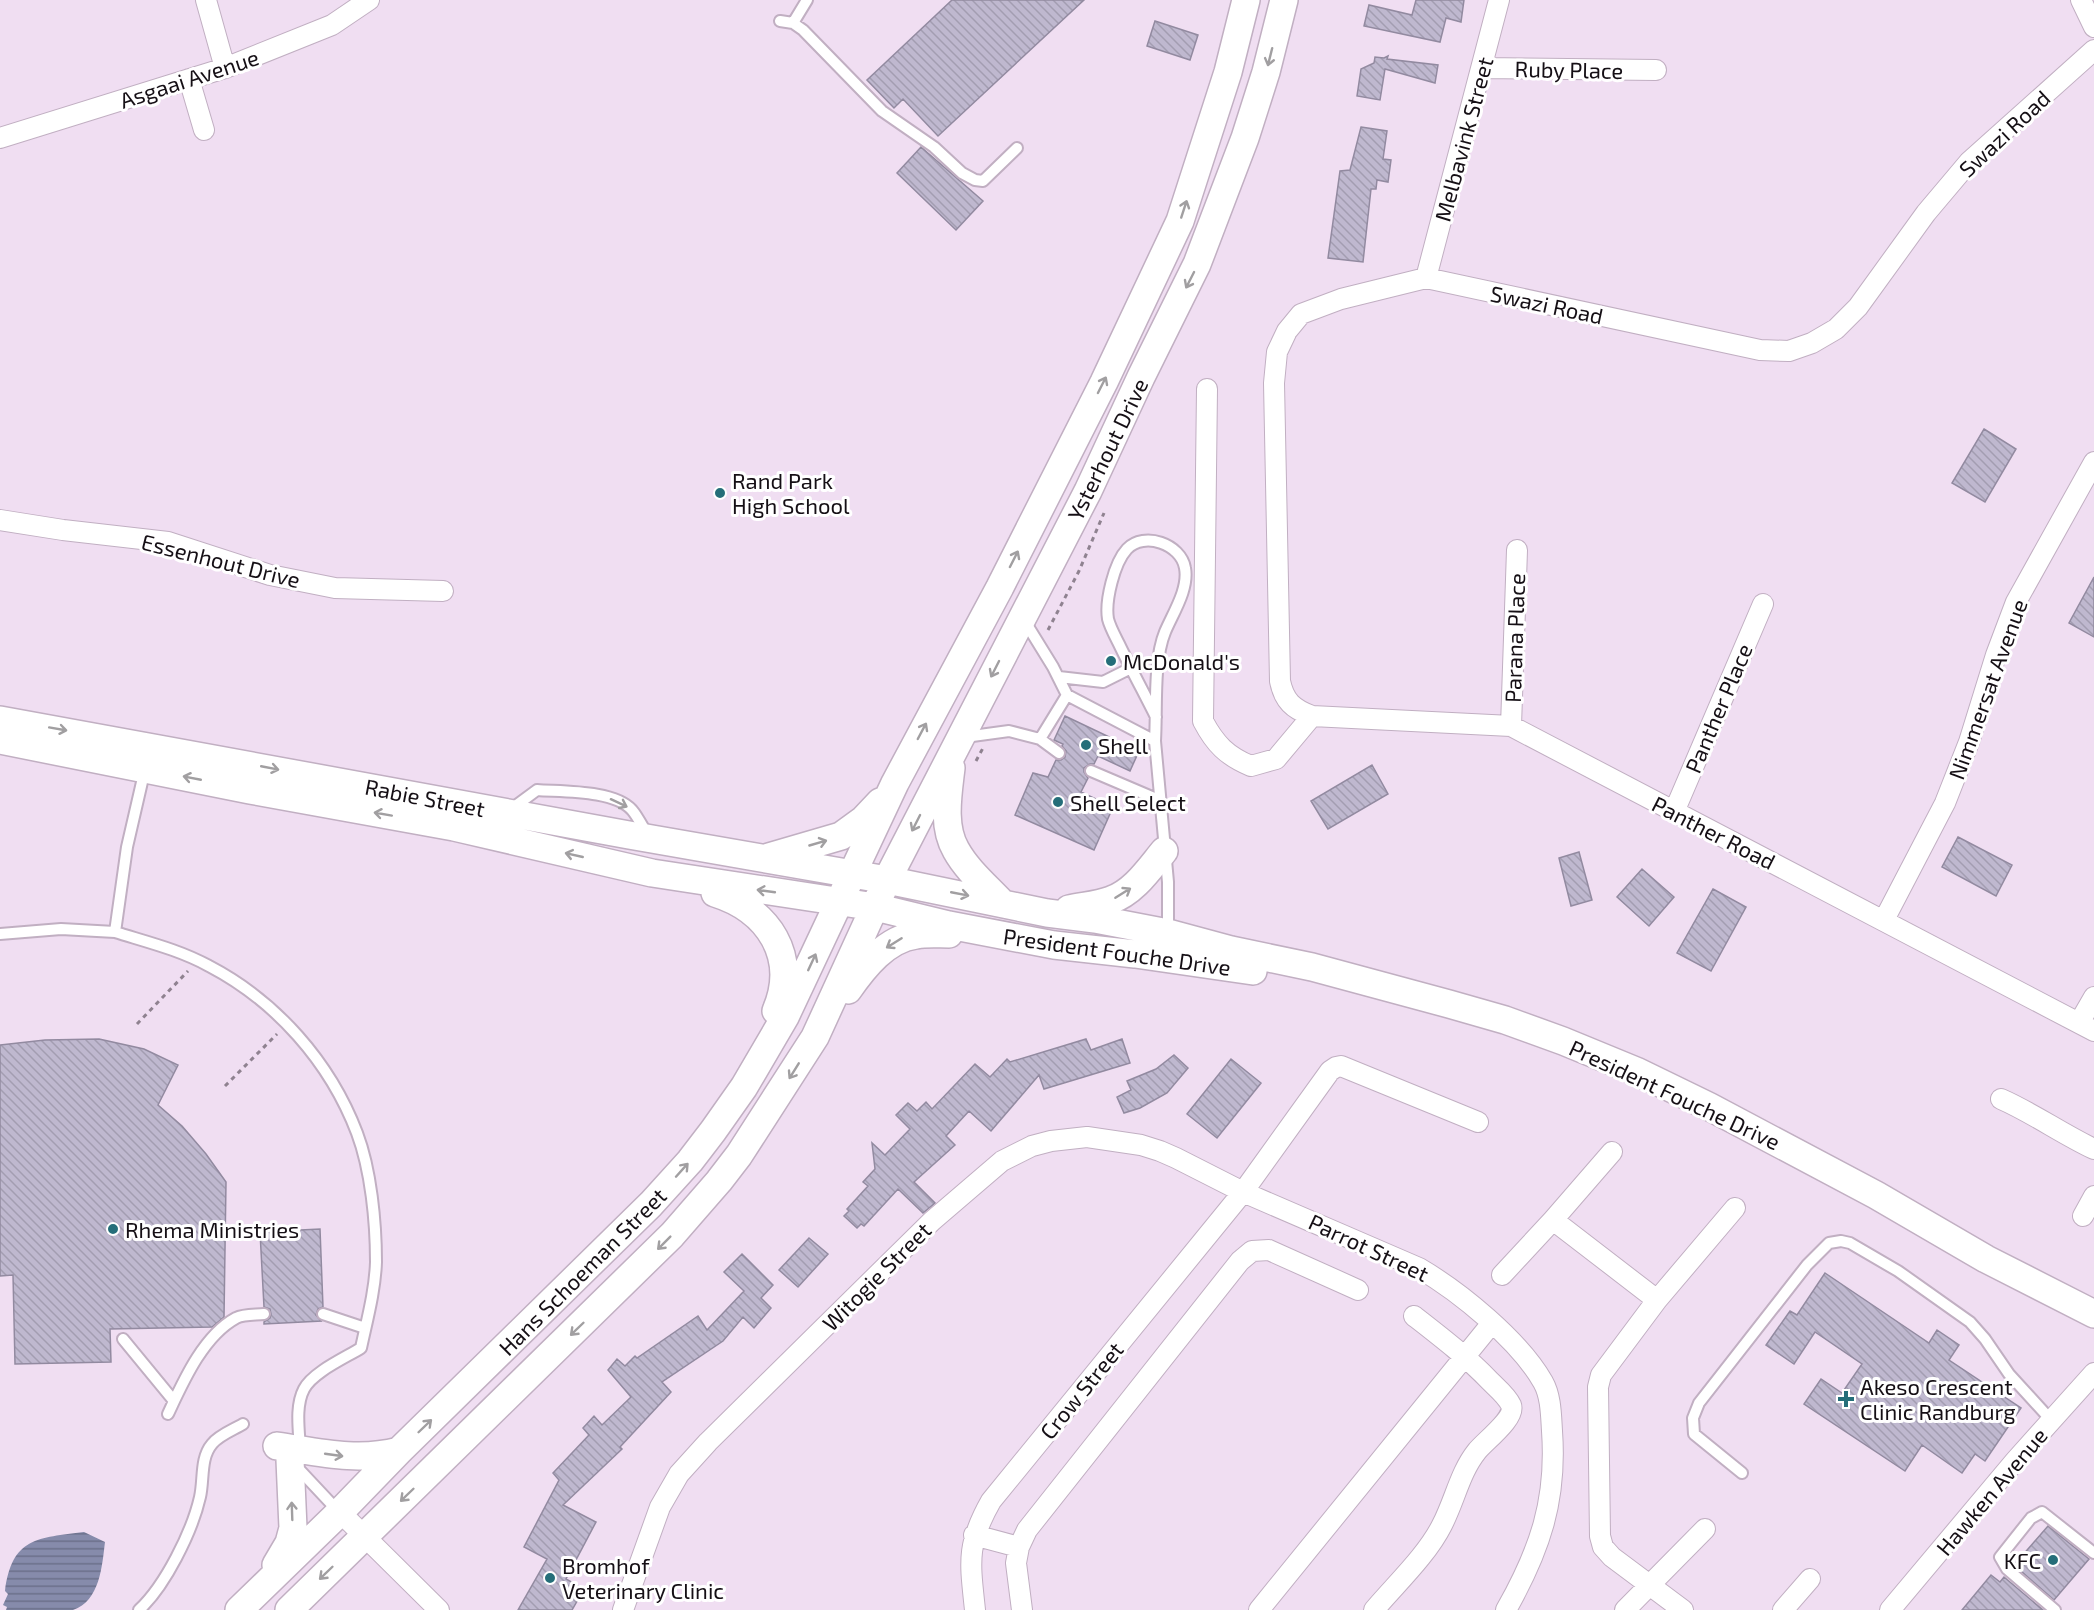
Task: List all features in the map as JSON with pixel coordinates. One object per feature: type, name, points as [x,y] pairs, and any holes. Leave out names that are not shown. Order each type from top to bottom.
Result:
[{"type":"main road","name":"Ysterhout Drive","points":[[851,875],[895,783],[1000,587],[1104,382],[1180,221],[1228,72],[1246,0]]},
{"type":"main road","name":"Ysterhout Drive","points":[[887,880],[1088,490],[1197,264],[1245,138],[1266,72],[1284,0]]},
{"type":"main road","name":"Rabie Street","points":[[0,720],[851,875]]},
{"type":"main road","name":"Rabie Street","points":[[0,740],[454,827],[652,873],[839,902]]},
{"type":"main road","points":[[956,745],[947,808],[951,840],[964,862],[1002,903]]},
{"type":"main road","points":[[762,859],[841,836],[874,810],[895,783]]},
{"type":"main road","points":[[1047,913],[1111,901],[1124,894],[1147,872],[1164,851]]},
{"type":"main road","points":[[652,873],[730,897],[742,903],[764,922],[780,947],[785,970],[781,1000],[744,1087]]},
{"type":"main road","name":"President Fouche Drive","points":[[851,875],[887,880],[1047,913],[1095,919],[1166,945],[1309,980],[1362,981],[1504,1020],[1636,1071],[1710,1107],[1876,1195],[1977,1254],[2094,1314]]},
{"type":"main road","name":"Hans Schoeman Street","points":[[238,1610],[651,1204],[690,1161],[744,1087],[785,1017],[851,875]]},
{"type":"main road","name":"Hans Schoeman Street","points":[[289,1610],[672,1235],[719,1181],[739,1155],[815,1037],[887,880]]},
{"type":"main road","name":"President Fouche Drive","points":[[839,902],[875,907],[948,925],[1054,945],[1166,945]]},
{"type":"main road","points":[[815,1037],[860,973],[887,946],[903,937],[917,934],[992,932]]},
{"type":"main road","name":"President Fouche Drive","points":[[1876,1195],[1950,1221],[2094,1295]]},
{"type":"main road","points":[[266,1584],[292,1534],[289,1452],[363,1457],[380,1456],[399,1451]]},
{"type":"street","points":[[206,0],[225,68]]},
{"type":"street","name":"Asgaai Avenue","points":[[0,138],[225,68],[332,25],[369,0]]},
{"type":"street","name":"Melbavink Street","points":[[1426,278],[1499,0]]},
{"type":"street","points":[[2081,0],[2094,27]]},
{"type":"street","name":"Swazi Road","points":[[1312,716],[1290,705],[1282,691],[1280,681],[1274,384],[1277,352],[1287,331],[1301,314],[1341,299],[1426,278],[1760,350],[1789,351],[1812,343],[1836,328],[1858,307],[1926,213],[1969,162],[2094,50]]},
{"type":"street","name":"Ruby Place","points":[[1482,68],[1656,70]]},
{"type":"street","points":[[189,79],[204,130]]},
{"type":"street","points":[[1206,389],[1203,721],[1212,739],[1234,758],[1251,766],[1276,759],[1312,716]]},
{"type":"street","name":"Nimmersat Avenue","points":[[1884,920],[1945,803],[1969,742],[1996,655],[2016,602],[2094,462]]},
{"type":"street","name":"Essenhout Drive","points":[[0,520],[168,542],[270,575],[335,588],[443,591]]},
{"type":"street","name":"Parana Place","points":[[1511,726],[1517,550]]},
{"type":"street","name":"Panther Place","points":[[1674,812],[1763,604]]},
{"type":"street","name":"Panther Road","points":[[1312,716],[1511,726],[2086,1027]]},
{"type":"street","points":[[2086,1027],[2094,997]]},
{"type":"street","name":"Crow Street","points":[[975,1610],[971,1546],[991,1501],[1243,1192],[1330,1071],[1341,1066],[1478,1122]]},
{"type":"street","points":[[2001,1099],[2026,1110],[2094,1149]]},
{"type":"street","name":"Witogie Street","points":[[623,1610],[660,1507],[680,1474],[752,1398],[932,1221],[1002,1161],[1032,1146],[1051,1141],[1087,1137],[1142,1145],[1160,1151],[1243,1192]]},
{"type":"street","points":[[1502,1275],[1612,1152]]},
{"type":"street","name":"Parrot Street","points":[[1243,1192],[1419,1268],[1437,1279],[1492,1323],[1517,1348],[1544,1384],[1548,1399],[1553,1448],[1548,1511],[1535,1552],[1506,1610]]},
{"type":"street","points":[[2083,1216],[2094,1196]]},
{"type":"street","points":[[1683,1610],[1612,1557],[1603,1547],[1600,1536],[1598,1386],[1601,1375],[1657,1300],[1735,1208]]},
{"type":"street","points":[[1553,1220],[1657,1300]]},
{"type":"street","points":[[1022,1610],[1016,1563],[1018,1547],[1027,1530],[1240,1261],[1252,1251],[1269,1250],[1358,1290]]},
{"type":"street","points":[[1374,1610],[1430,1544],[1442,1525],[1466,1467],[1477,1451],[1509,1419],[1512,1411],[1505,1395],[1465,1355],[1414,1316]]},
{"type":"street","points":[[1259,1610],[1492,1323]]},
{"type":"street","name":"Hawken Avenue","points":[[1890,1610],[2051,1420],[2094,1373]]},
{"type":"street","points":[[340,1512],[439,1610]]},
{"type":"street","points":[[1625,1610],[1705,1529]]},
{"type":"street","points":[[974,1535],[1018,1547]]},
{"type":"street","points":[[1783,1610],[1810,1579]]},
{"type":"lane","points":[[793,23],[807,0]]},
{"type":"lane","points":[[780,21],[793,23],[812,38],[882,111],[934,147],[962,173],[975,180],[982,181],[1017,148]]},
{"type":"lane","points":[[1156,717],[1108,621],[1106,603],[1119,562],[1128,548],[1140,542],[1158,541],[1176,549],[1185,566],[1186,583],[1163,635],[1159,652],[1155,741],[1168,882],[1166,945]]},
{"type":"lane","points":[[1022,618],[1059,677],[1067,695],[1155,741]]},
{"type":"lane","points":[[1059,677],[1104,682],[1131,668]]},
{"type":"lane","points":[[1040,739],[1067,695]]},
{"type":"lane","points":[[956,745],[1009,731],[1040,739],[1059,753]]},
{"type":"lane","points":[[115,932],[127,848],[145,768]]},
{"type":"lane","points":[[1091,771],[1159,800]]},
{"type":"lane","points":[[0,934],[61,928],[115,932],[198,960],[254,994],[287,1024],[328,1074],[357,1133],[366,1167],[372,1205],[376,1263],[361,1347],[311,1379],[304,1389],[289,1452],[340,1512]]},
{"type":"lane","points":[[1742,1473],[1694,1434],[1693,1418],[1699,1403],[1807,1265],[1829,1243],[1841,1241],[1850,1243],[1898,1271],[1970,1322],[1985,1339],[2009,1374],[2051,1420]]},
{"type":"lane","points":[[168,1414],[185,1377],[218,1333],[234,1319],[243,1315],[264,1314]]},
{"type":"lane","points":[[323,1314],[365,1328]]},
{"type":"lane","points":[[123,1339],[174,1401]]},
{"type":"lane","points":[[139,1610],[162,1583],[185,1539],[200,1496],[205,1458],[211,1444],[243,1424]]},
{"type":"lane","points":[[2055,1610],[2007,1569],[2000,1557],[2031,1518],[2042,1512],[2094,1553]]},
{"type":"path","points":[[137,1024],[198,960]]},
{"type":"path","points":[[225,1086],[287,1024]]},
{"type":"water","points":[[84,1532],[105,1542],[98,1582],[89,1599],[73,1610],[6,1610],[7,1607],[3,1605],[8,1594],[5,1591],[9,1573],[21,1550],[41,1539]]},
{"type":"building","points":[[952,0],[1084,0],[938,136],[903,99],[894,108],[867,80]]},
{"type":"building","points":[[1416,0],[1464,0],[1461,22],[1446,18],[1440,42],[1364,26],[1369,5],[1412,15]]},
{"type":"building","points":[[1155,21],[1198,35],[1190,60],[1147,46]]},
{"type":"building","points":[[1388,56],[1387,59],[1438,65],[1435,83],[1385,69],[1380,100],[1357,96],[1361,69],[1374,63],[1375,57]]},
{"type":"building","points":[[1361,127],[1387,131],[1383,159],[1391,160],[1388,182],[1377,180],[1376,189],[1371,189],[1363,262],[1328,258],[1340,171],[1350,170]]},
{"type":"building","points":[[921,147],[983,201],[956,230],[897,173]]},
{"type":"building","points":[[1984,429],[2016,449],[1985,502],[1952,483]]},
{"type":"building","points":[[2094,577],[2094,637],[2069,623]]},
{"type":"building","points":[[1065,716],[1139,751],[1130,771],[1098,756],[1094,764],[1084,768],[1088,778],[1081,792],[1113,807],[1094,850],[1015,815],[1033,773],[1048,777],[1056,760],[1065,757],[1066,751],[1063,744],[1054,740]]},
{"type":"building","points":[[1372,765],[1388,794],[1328,829],[1311,801]]},
{"type":"building","points":[[1958,837],[2012,865],[1996,896],[1942,867]]},
{"type":"building","points":[[1579,852],[1592,900],[1571,906],[1559,858]]},
{"type":"building","points":[[1642,869],[1674,897],[1649,926],[1617,897]]},
{"type":"building","points":[[1713,889],[1746,907],[1711,971],[1677,953]]},
{"type":"building","name":"Rhema Ministries","points":[[99,1039],[144,1049],[178,1065],[158,1105],[182,1126],[226,1182],[224,1317],[212,1327],[110,1329],[111,1362],[15,1364],[13,1275],[0,1276],[0,1045],[45,1040]]},
{"type":"building","points":[[1086,1039],[1091,1050],[1122,1039],[1130,1063],[1044,1089],[1039,1075],[991,1131],[969,1111],[946,1136],[955,1145],[914,1182],[935,1203],[923,1213],[898,1189],[864,1226],[861,1224],[857,1228],[844,1216],[849,1211],[847,1209],[868,1186],[863,1182],[875,1169],[872,1143],[885,1155],[910,1129],[896,1115],[908,1103],[917,1111],[926,1102],[932,1109],[975,1064],[990,1077],[1007,1059],[1010,1062]]},
{"type":"building","points":[[1174,1055],[1188,1068],[1167,1093],[1140,1108],[1124,1113],[1117,1097],[1131,1090],[1127,1081],[1156,1069]]},
{"type":"building","points":[[1231,1059],[1261,1083],[1217,1138],[1187,1114]]},
{"type":"building","points":[[320,1229],[323,1307],[318,1309],[316,1315],[321,1321],[264,1324],[271,1314],[270,1309],[264,1307],[260,1232]]},
{"type":"building","points":[[809,1238],[828,1254],[798,1287],[779,1270]]},
{"type":"building","points":[[742,1254],[773,1285],[761,1298],[771,1308],[754,1328],[743,1317],[723,1341],[662,1382],[671,1392],[620,1447],[622,1449],[563,1505],[596,1522],[566,1579],[584,1589],[572,1610],[518,1610],[547,1559],[524,1547],[559,1480],[553,1473],[589,1435],[583,1428],[594,1416],[602,1425],[631,1397],[608,1370],[617,1359],[625,1366],[635,1356],[637,1358],[698,1316],[707,1330],[744,1291],[724,1272]]},
{"type":"building","points":[[1825,1273],[1929,1343],[1937,1330],[1959,1345],[1949,1360],[2021,1408],[1985,1461],[1975,1454],[1962,1473],[1922,1445],[1905,1471],[1804,1404],[1821,1379],[1842,1393],[1862,1364],[1815,1332],[1794,1364],[1766,1345],[1790,1311],[1797,1315]]},
{"type":"building","name":"KFC","points":[[2048,1526],[2089,1559],[2054,1600],[2014,1565]]},
{"type":"building","points":[[1991,1575],[2000,1582],[2004,1577],[2043,1610],[1962,1610]]},
{"type":"place","name":"Rand Park High School","points":[[720,493]]},
{"type":"place","name":"McDonald's","points":[[1111,661]]},
{"type":"place","name":"Shell","points":[[1086,745]]},
{"type":"place","name":"Shell Select","points":[[1058,802]]},
{"type":"place","name":"Rhema Ministries","points":[[113,1229]]},
{"type":"place","name":"Akeso Crescent Clinic Randburg","points":[[1846,1399]]},
{"type":"place","name":"KFC","points":[[2053,1560]]},
{"type":"place","name":"Bromhof Veterinary Clinic","points":[[550,1578]]}]
